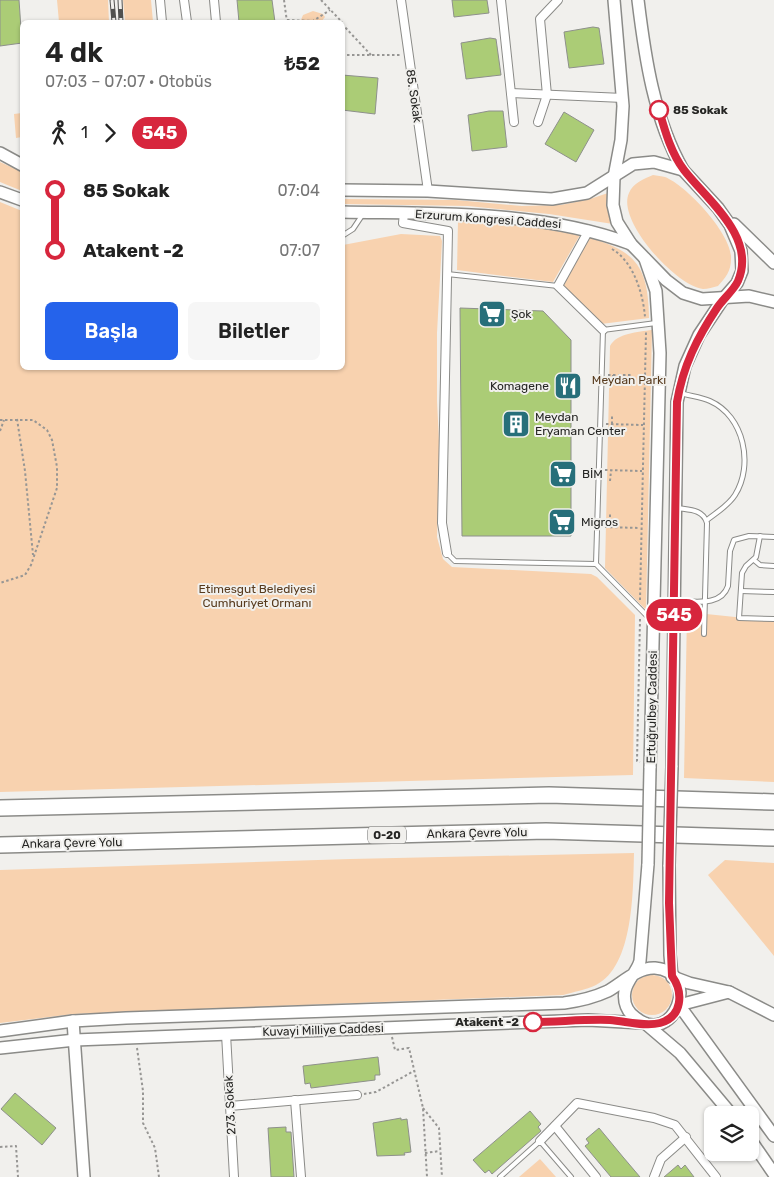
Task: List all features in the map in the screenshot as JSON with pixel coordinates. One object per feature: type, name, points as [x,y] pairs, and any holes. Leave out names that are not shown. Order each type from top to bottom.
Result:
[{"type":"highway","points":[[0,808],[549,795],[774,802]]},
{"type":"highway","name":"Ankara Çevre Yolu","points":[[0,845],[546,831],[774,838]]},
{"type":"main road","points":[[614,0],[623,98],[621,140],[614,177],[613,205],[617,222],[630,244],[666,280],[683,293],[702,299],[749,296],[774,302]]},
{"type":"main road","points":[[638,0],[650,78],[668,138],[683,170],[718,208],[774,262]]},
{"type":"main road","points":[[0,153],[20,164]]},
{"type":"main road","points":[[614,177],[633,164],[643,162],[654,162],[683,170]]},
{"type":"main road","name":"Erzurum Kongresi Caddesi","points":[[345,190],[428,191],[552,199],[587,193],[614,177]]},
{"type":"main road","points":[[0,192],[20,199]]},
{"type":"main road","points":[[718,208],[736,238],[741,251],[742,271],[740,277],[723,299]]},
{"type":"main road","name":"Erzurum Kongresi Caddesi","points":[[345,212],[404,213],[522,220],[589,230],[630,244]]},
{"type":"main road","name":"Ertuğrulbey Caddesi","points":[[645,259],[656,291],[658,322],[653,622],[646,765],[648,864],[642,950],[638,967],[625,991],[627,1008],[638,1020],[646,1024],[680,1053],[724,1106]]},
{"type":"main road","name":"Ertuğrulbey Caddesi","points":[[723,299],[699,335],[685,366],[679,393],[669,864],[670,947],[672,976],[680,990],[679,1005],[774,1136]]},
{"type":"main road","points":[[633,976],[648,968],[657,968],[689,983],[729,992],[774,1015]]},
{"type":"main road","name":"Kuvayi Milliye Caddesi","points":[[0,1031],[73,1021],[564,1003],[593,997],[633,976]]},
{"type":"main road","points":[[646,1024],[662,1023],[676,1012],[679,1005],[729,992]]},
{"type":"main road","name":"Kuvayi Milliye Caddesi","points":[[0,1048],[75,1040],[137,1037],[595,1020],[646,1024]]},
{"type":"main road","points":[[73,1021],[84,1177]]},
{"type":"main road","points":[[759,1152],[774,1174]]},
{"type":"street","points":[[160,0],[162,20]]},
{"type":"street","points":[[184,0],[186,20]]},
{"type":"street","points":[[214,0],[216,20]]},
{"type":"street","name":"85. Sokak","points":[[401,0],[428,191]]},
{"type":"street","points":[[501,0],[514,122]]},
{"type":"street","points":[[538,122],[547,95],[540,19],[558,0]]},
{"type":"street","points":[[511,93],[623,98]]},
{"type":"street","points":[[404,213],[403,223],[448,231],[442,523],[446,554]]},
{"type":"street","points":[[589,230],[558,286],[603,330]]},
{"type":"street","name":"273. Sokak","points":[[226,1034],[234,1177]]},
{"type":"street","points":[[230,1106],[357,1095]]},
{"type":"street","points":[[295,1100],[301,1177]]},
{"type":"street","points":[[540,1141],[577,1104],[665,1120],[675,1125],[686,1137],[716,1177]]},
{"type":"street","points":[[555,1126],[596,1177]]},
{"type":"street","points":[[654,1177],[661,1159],[686,1137]]},
{"type":"lane","points":[[345,234],[353,228],[364,212]]},
{"type":"lane","points":[[447,274],[558,286]]},
{"type":"lane","points":[[596,564],[603,330],[658,322]]},
{"type":"lane","points":[[679,393],[709,401],[722,410],[736,426],[744,451],[744,472],[739,489],[729,503],[706,520]]},
{"type":"lane","points":[[676,508],[699,512],[706,520],[704,634]]},
{"type":"lane","points":[[674,601],[704,602],[718,598],[726,590],[730,551],[734,540],[744,536],[774,537]]},
{"type":"lane","points":[[760,536],[758,553],[754,560],[743,569],[739,618],[774,619]]},
{"type":"lane","points":[[446,554],[456,560],[596,564],[653,622]]},
{"type":"lane","points":[[754,560],[760,565],[774,566]]},
{"type":"lane","points":[[741,591],[774,592]]},
{"type":"lane","points":[[500,1177],[540,1141],[571,1177]]},
{"type":"path","points":[[284,0],[287,20]]},
{"type":"path","points":[[321,0],[339,20]]},
{"type":"path","points":[[316,20],[330,10]]},
{"type":"path","points":[[345,26],[371,55]]},
{"type":"path","points":[[345,55],[409,55]]},
{"type":"path","points":[[607,246],[619,253],[632,271],[642,298],[646,324],[637,761],[646,765]]},
{"type":"path","points":[[602,375],[633,375]]},
{"type":"path","points":[[613,375],[613,384]]},
{"type":"path","points":[[612,414],[612,424]]},
{"type":"path","points":[[17,419],[25,471],[33,558]]},
{"type":"path","points":[[0,420],[33,420],[47,430],[52,440],[57,467],[57,488],[31,566],[25,575],[0,583]]},
{"type":"path","points":[[0,431],[4,420]]},
{"type":"path","points":[[600,423],[643,426]]},
{"type":"path","points":[[599,469],[642,471]]},
{"type":"path","points":[[610,481],[611,470]]},
{"type":"path","points":[[610,514],[610,527]]},
{"type":"path","points":[[597,526],[641,528]]},
{"type":"path","points":[[390,1028],[395,1050],[410,1048],[423,1108],[427,1177]]},
{"type":"path","points":[[137,1037],[138,1064],[143,1091],[142,1123],[155,1148],[159,1164],[159,1177]]},
{"type":"path","points":[[357,1095],[376,1092],[414,1070]]},
{"type":"path","points":[[423,1108],[439,1128],[442,1177]]},
{"type":"path","points":[[0,1147],[16,1146],[18,1177]]},
{"type":"path","points":[[425,1153],[440,1151]]},
{"type":"green space","points":[[57,0],[108,0],[109,20],[59,20]]},
{"type":"green space","points":[[123,0],[151,0],[153,20],[125,20]]},
{"type":"green space","points":[[313,11],[323,14],[325,17],[323,20],[301,20],[303,15]]},
{"type":"green space","points":[[20,113],[20,137],[16,138],[14,114]]},
{"type":"green space","points":[[0,162],[20,171],[20,190],[0,182]]},
{"type":"green space","points":[[653,175],[665,177],[674,182],[696,200],[717,225],[730,249],[731,259],[727,274],[718,286],[703,289],[678,277],[651,250],[631,219],[627,205],[629,193],[636,184]]},
{"type":"green space","points":[[611,192],[613,224],[549,214],[468,206],[345,204],[345,199],[456,200],[522,206],[561,205]]},
{"type":"green space","name":"Etimesgut Belediyesi Cumhuriyet Ormanı","points":[[0,202],[20,210],[20,370],[345,370],[345,245],[401,234],[440,236],[442,241],[437,333],[437,401],[440,460],[437,537],[443,559],[452,567],[591,574],[597,577],[635,615],[633,775],[0,792]]},
{"type":"green space","points":[[458,221],[521,225],[580,235],[553,282],[457,270]]},
{"type":"green space","points":[[589,238],[619,249],[637,264],[646,287],[649,318],[601,324],[562,287]]},
{"type":"green space","name":"Meydan Parkı","points":[[652,330],[646,610],[605,568],[610,346],[623,336]]},
{"type":"green space","points":[[687,612],[774,621],[774,782],[684,778]]},
{"type":"green space","points":[[634,853],[632,906],[629,926],[618,962],[609,975],[596,985],[580,991],[563,995],[74,1014],[0,1023],[0,870],[350,859]]},
{"type":"green space","points":[[725,860],[774,863],[774,956],[708,875]]},
{"type":"green space","points":[[656,975],[663,978],[669,984],[672,995],[671,1003],[663,1012],[656,1015],[648,1015],[641,1012],[633,1003],[632,991],[635,984],[644,976]]},
{"type":"green space","points":[[540,1159],[556,1177],[519,1177]]},
{"type":"building","points":[[0,0],[19,0],[20,43],[0,46]]},
{"type":"building","points":[[237,0],[272,0],[275,20],[239,20]]},
{"type":"building","points":[[452,0],[487,0],[489,13],[454,17]]},
{"type":"building","points":[[593,27],[599,28],[604,64],[569,68],[564,32]]},
{"type":"building","points":[[490,38],[496,39],[501,75],[466,79],[461,43]]},
{"type":"building","points":[[345,75],[378,78],[375,114],[345,110]]},
{"type":"building","points":[[489,111],[503,111],[507,147],[472,151],[468,115]]},
{"type":"building","points":[[564,112],[594,130],[576,162],[545,144]]},
{"type":"building","name":"Meydan Eryaman Center","points":[[460,308],[543,311],[571,340],[571,536],[462,536]]},
{"type":"building","points":[[378,1057],[380,1075],[375,1075],[375,1080],[311,1088],[310,1083],[305,1084],[303,1066]]},
{"type":"building","points":[[15,1093],[56,1128],[42,1145],[1,1109]]},
{"type":"building","points":[[530,1111],[541,1124],[538,1127],[541,1131],[492,1174],[489,1170],[485,1173],[473,1160]]},
{"type":"building","points":[[401,1118],[401,1120],[407,1119],[411,1152],[404,1153],[405,1155],[377,1156],[373,1123]]},
{"type":"building","points":[[286,1127],[286,1132],[291,1132],[294,1177],[271,1177],[268,1128]]},
{"type":"building","points":[[599,1128],[640,1177],[611,1177],[585,1146],[589,1143],[586,1139]]},
{"type":"building","points":[[678,1165],[681,1169],[685,1165],[694,1177],[664,1177]]},
{"type":"railway","points":[[112,0],[114,20]]},
{"type":"railway","points":[[120,0],[121,20]]},
{"type":"bus line","name":"545","points":[[533,1022],[609,1020],[654,1024],[662,1023],[670,1018],[676,1012],[679,1005],[680,990],[672,976],[669,903],[677,402],[685,366],[699,335],[723,299],[737,283],[742,271],[741,251],[730,225],[718,208],[683,170],[668,138],[659,110]]},
{"type":"place","name":"85 Sokak","points":[[659,110]]},
{"type":"place","name":"Şok","points":[[492,314]]},
{"type":"place","name":"Komagene","points":[[568,386]]},
{"type":"place","name":"Meydan Eryaman Center","points":[[516,424]]},
{"type":"place","name":"BİM","points":[[563,474]]},
{"type":"place","name":"Migros","points":[[562,522]]},
{"type":"place","name":"Atakent -2","points":[[533,1022]]}]
